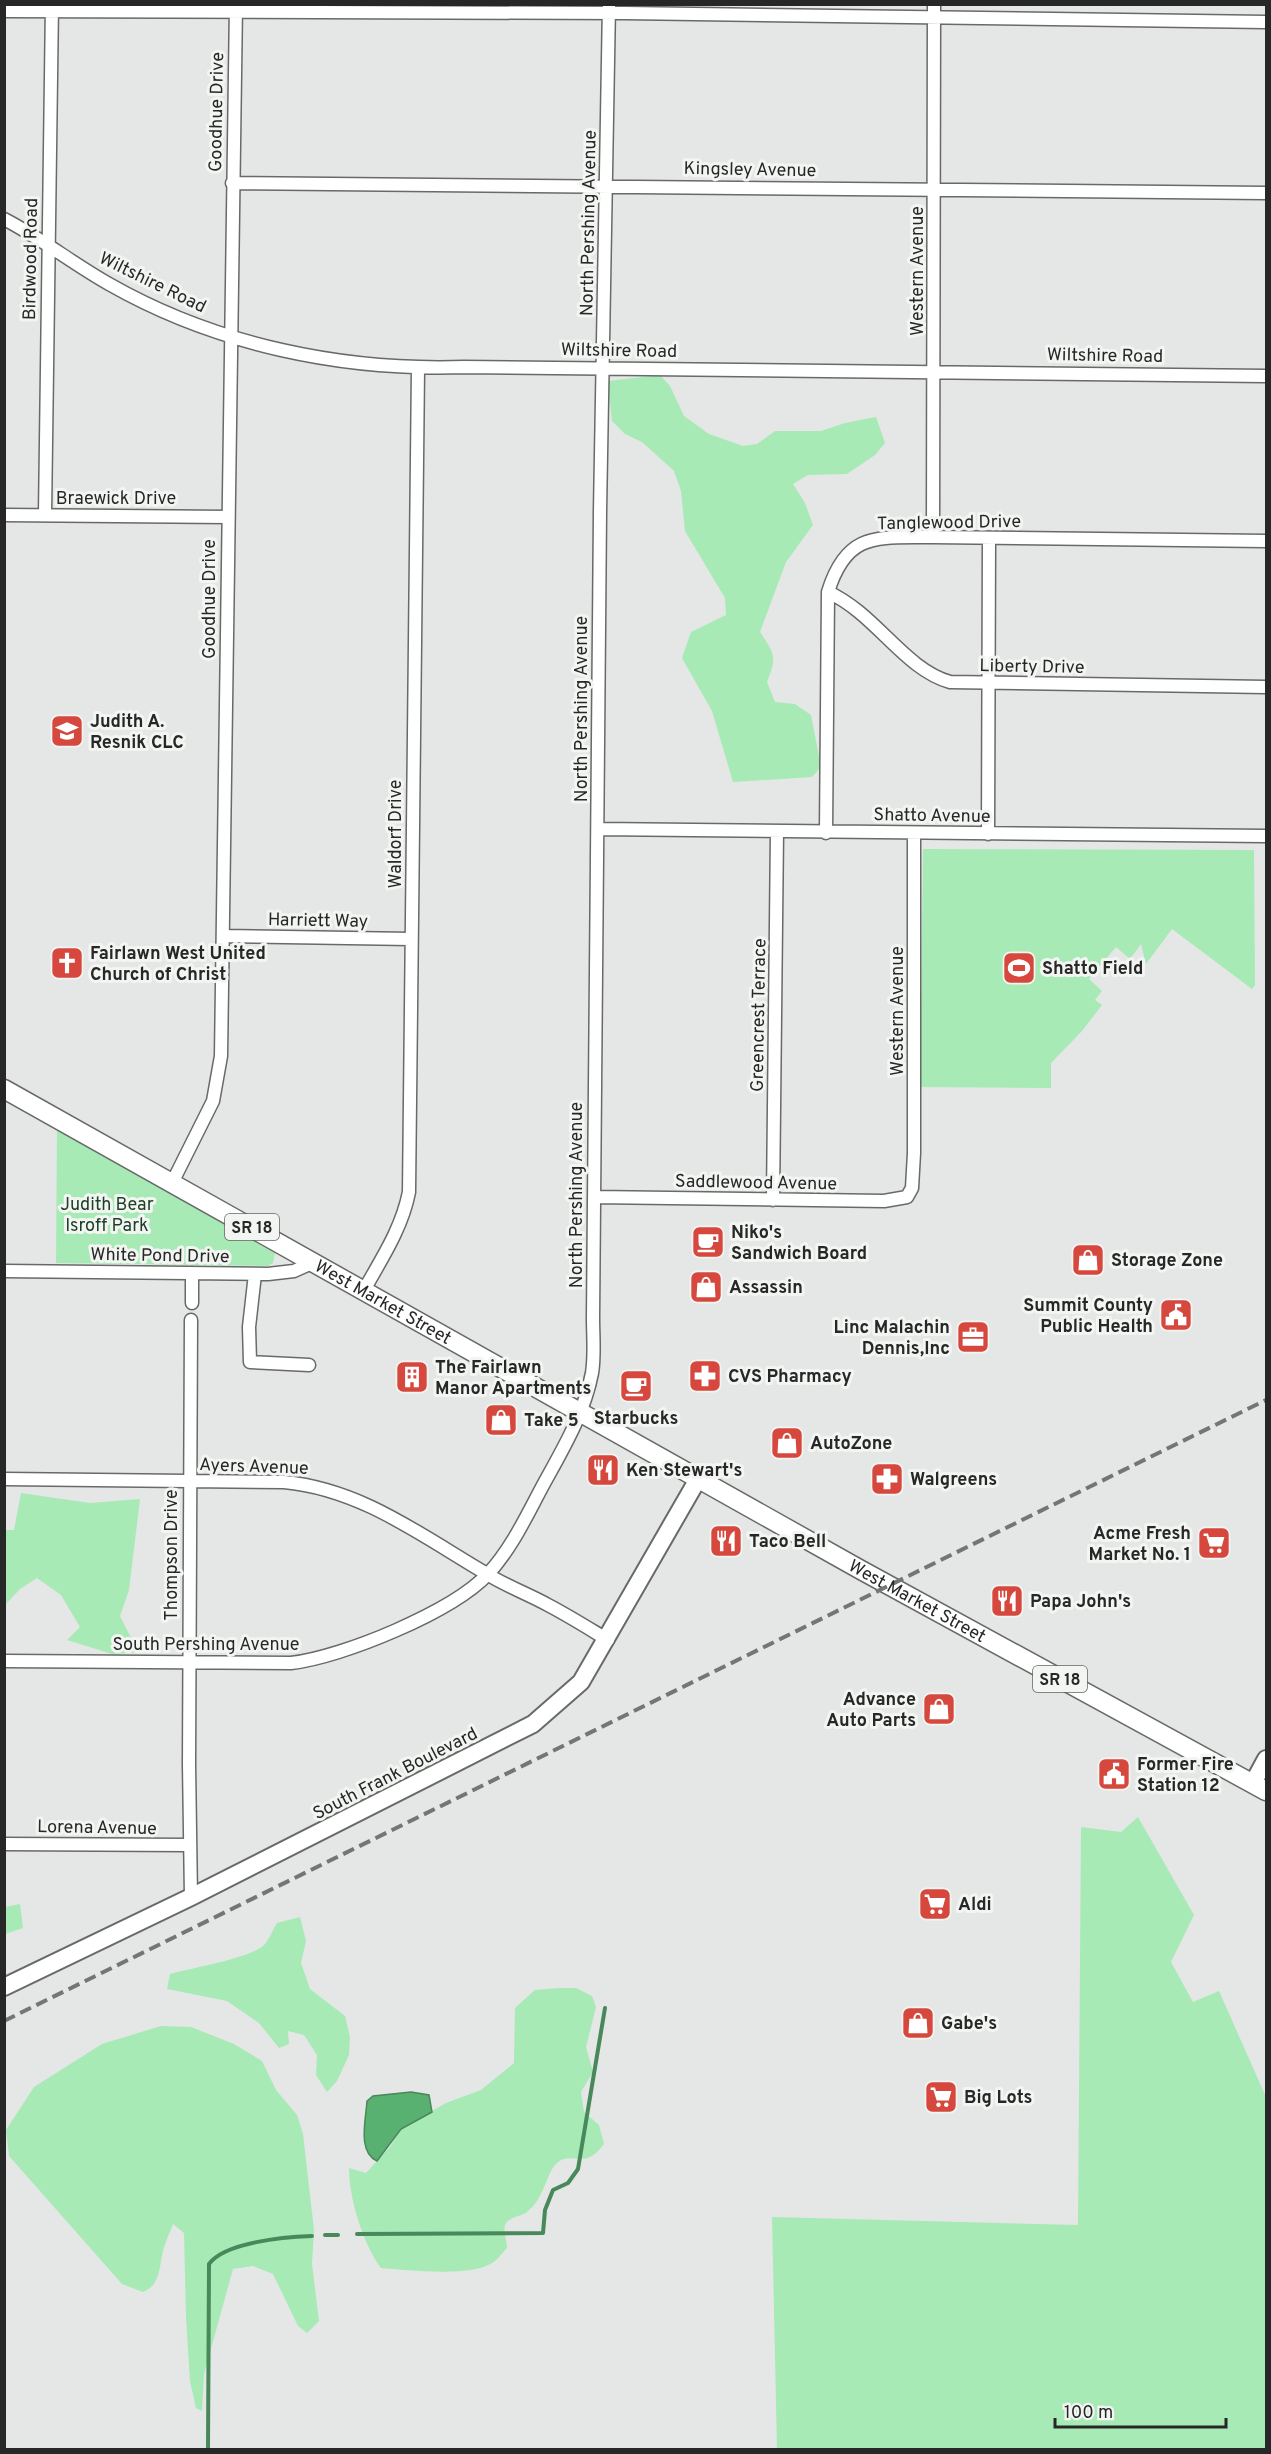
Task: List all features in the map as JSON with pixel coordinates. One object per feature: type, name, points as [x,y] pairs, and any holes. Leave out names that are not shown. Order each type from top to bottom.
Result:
[{"type":"main road","name":"West Market Street","points":[[4,1089],[698,1479],[1260,1787]]},
{"type":"street","name":"Western Avenue","points":[[933,537],[934,4]]},
{"type":"street","points":[[4,11],[52,8],[609,9],[933,18],[1266,22]]},
{"type":"street","name":"Birdwood Road","points":[[45,515],[52,8]]},
{"type":"street","name":"Goodhue Drive","points":[[172,1183],[207,1114],[218,1083],[224,936],[236,9]]},
{"type":"street","name":"North Pershing Avenue","points":[[581,1412],[592,1371],[609,9]]},
{"type":"street","name":"Kingsley Avenue","points":[[232,183],[1266,193]]},
{"type":"street","name":"Wiltshire Road","points":[[4,219],[110,284],[154,307],[230,336],[272,349],[313,356],[418,368],[1266,376]]},
{"type":"street","name":"Waldorf Drive","points":[[364,1290],[393,1239],[409,1192],[418,368]]},
{"type":"street","name":"Braewick Drive","points":[[4,515],[228,517]]},
{"type":"street","name":"Tanglewood Drive","points":[[826,832],[828,591],[835,569],[847,553],[857,545],[880,538],[933,537],[1266,541]]},
{"type":"street","points":[[988,834],[989,539]]},
{"type":"street","name":"Liberty Drive","points":[[828,591],[859,608],[918,665],[932,675],[950,682],[1266,687]]},
{"type":"street","name":"Shatto Avenue","points":[[598,829],[1266,836]]},
{"type":"street","name":"Greencrest Terrace","points":[[773,1200],[777,831]]},
{"type":"street","name":"Western Avenue","points":[[912,1188],[915,1102],[914,833]]},
{"type":"street","name":"Harriett Way","points":[[224,936],[411,939]]},
{"type":"street","name":"Saddlewood Avenue","points":[[594,1197],[891,1201],[907,1197],[912,1188]]},
{"type":"street","name":"White Pond Drive","points":[[4,1271],[255,1274],[294,1271],[314,1262]]},
{"type":"street","points":[[192,1273],[192,1303]]},
{"type":"street","points":[[255,1274],[249,1327],[250,1362],[309,1365]]},
{"type":"street","name":"Thompson Drive","points":[[191,1320],[189,1481],[191,1897]]},
{"type":"street","name":"South Pershing Avenue","points":[[4,1661],[291,1663],[335,1654],[362,1645],[434,1610],[487,1575],[522,1526],[581,1412]]},
{"type":"street","name":"Ayers Avenue","points":[[4,1479],[284,1482],[319,1486],[364,1503],[444,1547],[487,1575],[549,1606],[608,1640]]},
{"type":"street","name":"South Frank Boulevard","points":[[4,1987],[191,1897],[533,1724],[581,1682],[608,1640],[698,1479]]},
{"type":"street","points":[[1260,1787],[1266,1759]]},
{"type":"street","name":"Lorena Avenue","points":[[4,1844],[189,1845]]},
{"type":"green space","points":[[660,375],[670,386],[684,416],[709,434],[743,446],[757,444],[775,431],[821,431],[845,423],[876,417],[885,443],[875,455],[847,474],[808,475],[793,484],[805,503],[813,525],[786,562],[760,632],[773,656],[767,682],[775,702],[795,704],[811,715],[821,767],[812,777],[733,782],[712,711],[682,658],[691,632],[726,615],[725,598],[685,531],[681,491],[674,471],[642,442],[625,434],[612,421],[608,381]]},
{"type":"green space","points":[[923,849],[1254,850],[1255,985],[1252,989],[1172,929],[1146,964],[1141,944],[1130,959],[1116,947],[1089,979],[1102,991],[1095,1000],[1102,1005],[1082,1031],[1051,1063],[1051,1088],[920,1087]]},
{"type":"green space","name":"Judith Bear Isroff Park","points":[[57,1130],[275,1253],[273,1263],[268,1266],[56,1263]]},
{"type":"green space","points":[[21,1493],[90,1503],[140,1499],[129,1590],[120,1616],[138,1652],[112,1654],[67,1640],[80,1627],[61,1595],[37,1578],[20,1589],[5,1605],[5,1530],[14,1530]]},
{"type":"green space","points":[[1138,1817],[1194,1915],[1171,1962],[1193,2002],[1219,1991],[1266,2097],[1266,2449],[777,2449],[772,2217],[1078,2225],[1081,1827],[1121,1832]]},
{"type":"green space","points":[[20,1904],[23,1928],[5,1934],[5,1907]]},
{"type":"green space","points":[[300,1917],[306,1941],[301,1963],[310,1989],[345,2016],[350,2037],[349,2055],[337,2081],[327,2092],[316,2075],[317,2055],[304,2035],[288,2031],[289,2044],[279,2048],[259,2023],[227,2001],[167,1989],[170,1974],[248,1954],[265,1944],[277,1923]]},
{"type":"green space","points":[[576,1988],[592,1996],[596,2007],[586,2047],[593,2072],[581,2092],[584,2112],[599,2125],[604,2144],[590,2157],[567,2158],[556,2164],[533,2206],[525,2213],[512,2218],[505,2225],[507,2248],[493,2263],[480,2268],[453,2272],[381,2268],[368,2246],[358,2220],[351,2193],[349,2168],[366,2173],[390,2147],[401,2129],[446,2103],[481,2090],[514,2063],[515,2008],[535,1990]]},
{"type":"green space","points":[[161,2026],[191,2027],[234,2044],[262,2061],[276,2090],[297,2115],[303,2134],[314,2230],[312,2264],[319,2321],[307,2333],[298,2326],[273,2274],[253,2266],[233,2269],[204,2374],[202,2411],[196,2408],[190,2381],[184,2233],[173,2224],[156,2280],[149,2289],[143,2292],[122,2284],[9,2156],[6,2130],[34,2087],[102,2044]]},
{"type":"shaded area","points":[[411,2092],[429,2095],[432,2112],[401,2129],[377,2161],[371,2157],[365,2143],[364,2126],[367,2101],[373,2096]]},
{"type":"waterway","points":[[357,2234],[543,2233],[545,2210],[553,2190],[568,2183],[578,2169],[605,2008]]},
{"type":"waterway","points":[[325,2235],[338,2235]]},
{"type":"waterway","points":[[208,2450],[209,2264],[228,2250],[256,2242],[312,2236]]},
{"type":"railway","points":[[4,2021],[1266,1400]]},
{"type":"place","name":"Judith A. Resnik CLC","points":[[67,731]]},
{"type":"place","name":"Fairlawn West United Church of Christ","points":[[67,963]]},
{"type":"place","name":"Shatto Field","points":[[1019,968]]},
{"type":"place","name":"Niko's Sandwich Board","points":[[708,1242]]},
{"type":"place","name":"Storage Zone","points":[[1088,1260]]},
{"type":"place","name":"Assassin","points":[[706,1287]]},
{"type":"place","name":"Summit County Public Health","points":[[1176,1315]]},
{"type":"place","name":"Linc Malachin Dennis,Inc","points":[[973,1337]]},
{"type":"place","name":"CVS Pharmacy","points":[[705,1376]]},
{"type":"place","name":"The Fairlawn Manor Apartments","points":[[412,1377]]},
{"type":"place","name":"Starbucks","points":[[636,1386]]},
{"type":"place","name":"Take 5","points":[[501,1420]]},
{"type":"place","name":"AutoZone","points":[[787,1443]]},
{"type":"place","name":"Ken Stewart's","points":[[603,1470]]},
{"type":"place","name":"Walgreens","points":[[887,1479]]},
{"type":"place","name":"Taco Bell","points":[[726,1541]]},
{"type":"place","name":"Acme Fresh Market No. 1","points":[[1214,1543]]},
{"type":"place","name":"Papa John's","points":[[1007,1601]]},
{"type":"place","name":"Advance Auto Parts","points":[[939,1709]]},
{"type":"place","name":"Former Fire Station 12","points":[[1114,1774]]},
{"type":"place","name":"Aldi","points":[[935,1904]]},
{"type":"place","name":"Gabe's","points":[[918,2023]]},
{"type":"place","name":"Big Lots","points":[[941,2097]]}]
